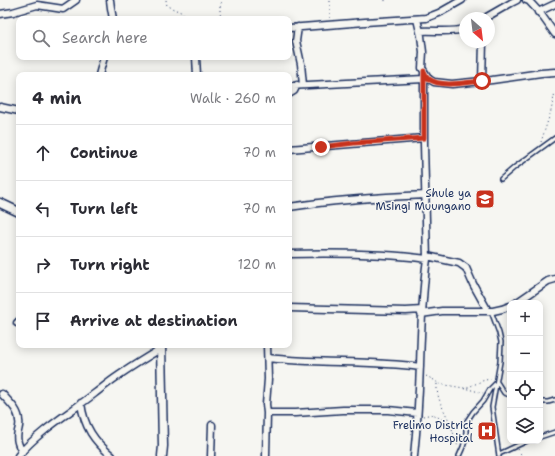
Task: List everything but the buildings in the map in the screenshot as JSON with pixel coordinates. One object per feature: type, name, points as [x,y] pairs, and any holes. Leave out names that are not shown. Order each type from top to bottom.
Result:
[{"type":"street","points":[[0,14],[37,5],[63,9],[76,0]]},
{"type":"street","points":[[110,0],[112,16]]},
{"type":"street","points":[[292,28],[426,18],[462,0]]},
{"type":"street","points":[[495,12],[517,0]]},
{"type":"street","points":[[526,0],[538,12],[555,34]]},
{"type":"street","points":[[538,12],[555,4]]},
{"type":"street","points":[[417,19],[423,52],[422,68],[429,79],[434,82],[452,84],[555,72]]},
{"type":"street","points":[[292,92],[300,85],[301,64],[296,41],[298,27]]},
{"type":"street","points":[[420,31],[434,30],[452,32],[459,30]]},
{"type":"street","points":[[482,81],[483,48]]},
{"type":"street","points":[[100,72],[103,60]]},
{"type":"street","points":[[196,60],[197,72]]},
{"type":"street","points":[[414,456],[424,276],[427,257],[424,71]]},
{"type":"street","points":[[292,86],[424,79]]},
{"type":"street","points":[[0,107],[16,110]]},
{"type":"street","points":[[292,149],[424,138]]},
{"type":"street","points":[[292,207],[366,198],[426,195]]},
{"type":"street","points":[[0,203],[16,211]]},
{"type":"street","points":[[292,254],[345,253],[397,255],[427,257],[459,263],[466,268],[473,284],[489,311]]},
{"type":"street","points":[[520,300],[548,281],[555,279]]},
{"type":"street","points":[[292,308],[422,312],[489,311],[507,307]]},
{"type":"street","points":[[20,454],[32,442],[81,403],[117,376],[160,348]]},
{"type":"street","points":[[162,348],[162,456]]},
{"type":"street","points":[[266,456],[267,348]]},
{"type":"street","points":[[268,358],[295,361],[390,363],[420,368]]},
{"type":"street","points":[[2,394],[12,405],[19,419],[17,439],[20,454]]},
{"type":"street","points":[[81,403],[83,414],[90,431],[104,449],[112,456]]},
{"type":"street","points":[[267,412],[295,413],[343,410],[388,410],[417,414]]},
{"type":"street","points":[[211,456],[212,425]]},
{"type":"lane","points":[[501,179],[555,138]]},
{"type":"lane","points":[[489,311],[500,333],[501,342],[498,377],[492,407],[499,455],[520,444]]},
{"type":"lane","points":[[459,456],[465,441],[467,420],[484,401],[490,389],[497,382]]},
{"type":"lane","points":[[497,382],[504,393],[507,394]]},
{"type":"lane","points":[[543,402],[555,400]]},
{"type":"lane","points":[[543,436],[555,432]]},
{"type":"path","points":[[166,0],[167,6],[183,13],[184,16]]},
{"type":"path","points":[[220,16],[220,5],[223,0]]},
{"type":"path","points":[[330,0],[330,24]]},
{"type":"path","points":[[541,148],[555,92]]},
{"type":"path","points":[[420,368],[427,377],[437,383],[488,394]]},
{"type":"path","points":[[464,389],[482,381],[498,377]]},
{"type":"path","points":[[437,383],[438,398],[461,452]]},
{"type":"path","points":[[417,414],[424,416],[434,414],[441,419],[448,420]]},
{"type":"path","points":[[513,447],[524,456]]},
{"type":"place","name":"Shule ya Msingi Muungano","points":[[485,199]]},
{"type":"place","name":"Frelimo District Hospital","points":[[487,431]]},
{"type":"route","points":[[321,147],[424,138],[424,71],[429,79],[434,82],[452,84],[482,81]]}]
